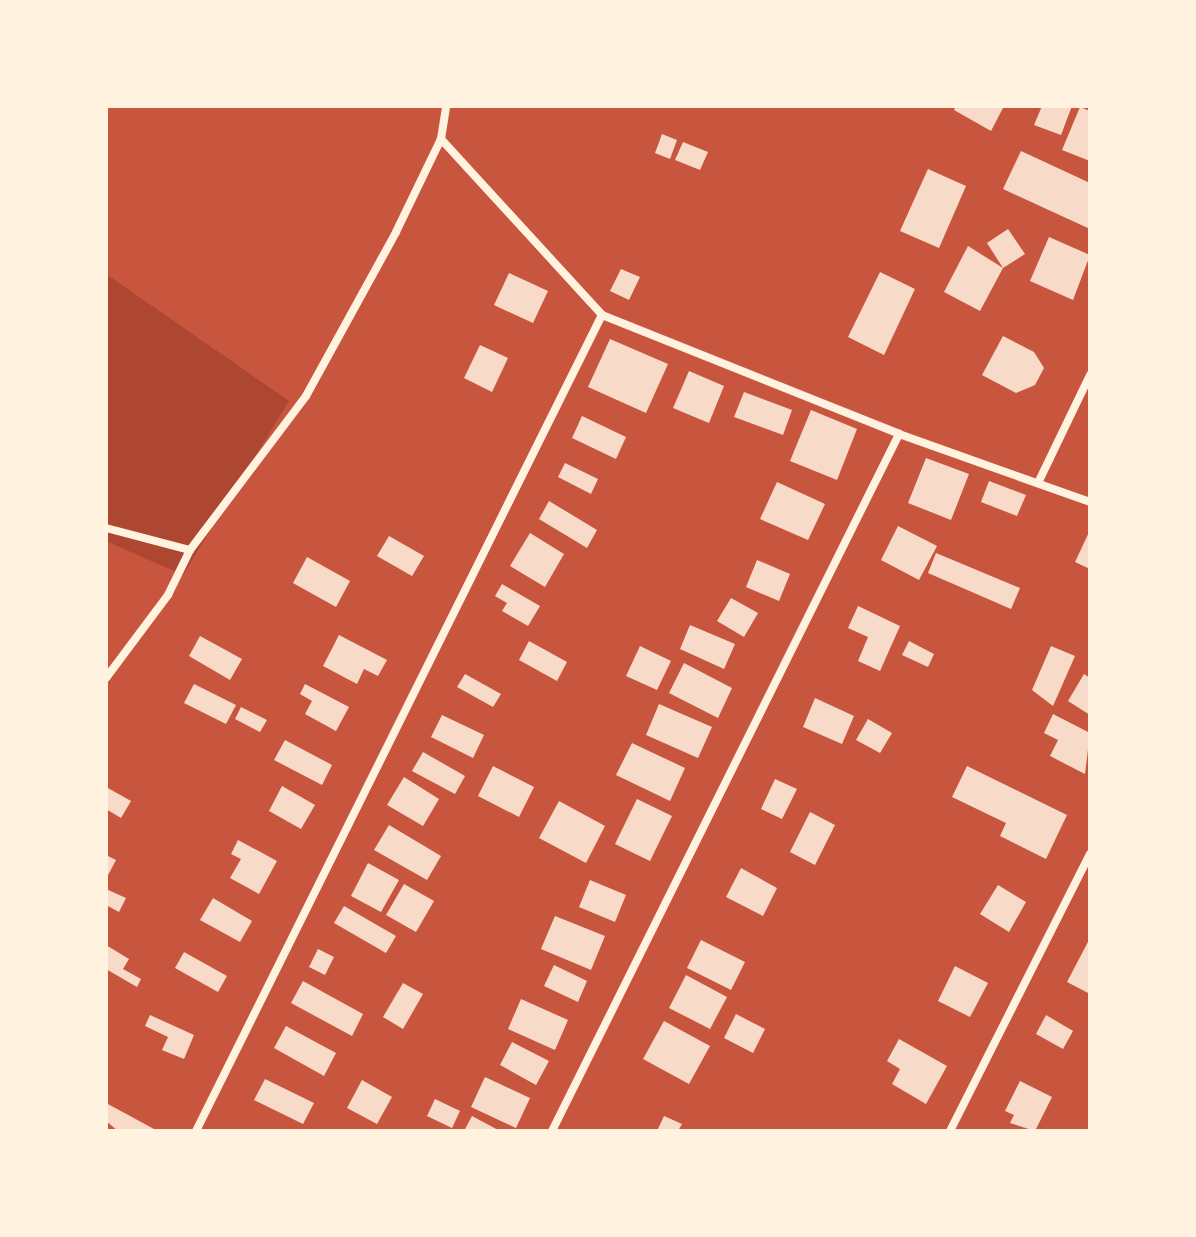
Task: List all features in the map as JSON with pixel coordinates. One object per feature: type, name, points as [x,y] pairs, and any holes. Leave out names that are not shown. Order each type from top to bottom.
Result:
[{"type":"street","points":[[106,678],[168,595],[190,550],[306,396],[441,139],[446,106]]},
{"type":"street","points":[[441,139],[602,315],[899,434],[1090,502]]},
{"type":"street","points":[[196,1131],[602,315]]},
{"type":"street","points":[[1038,483],[1090,375]]},
{"type":"street","points":[[552,1131],[899,434]]},
{"type":"street","points":[[106,528],[190,550]]},
{"type":"street","points":[[950,1131],[1090,854]]},
{"type":"shaded area","points":[[106,274],[289,401],[183,575],[106,541]]},
{"type":"building","points":[[956,106],[1004,106],[991,131],[954,110]]},
{"type":"building","points":[[1042,106],[1072,106],[1061,135],[1034,125]]},
{"type":"building","points":[[1080,107],[1090,111],[1090,161],[1062,150]]},
{"type":"building","points":[[662,134],[677,140],[670,159],[655,153]]},
{"type":"building","points":[[683,142],[708,152],[700,170],[675,160]]},
{"type":"building","points":[[1021,151],[1090,183],[1090,229],[1003,189]]},
{"type":"building","points":[[928,169],[966,186],[939,248],[900,231]]},
{"type":"building","points":[[1008,229],[1025,254],[1003,268],[987,243]]},
{"type":"building","points":[[1049,237],[1090,255],[1073,300],[1030,281]]},
{"type":"building","points":[[968,246],[1003,268],[980,311],[944,292]]},
{"type":"building","points":[[621,269],[640,277],[629,300],[610,291]]},
{"type":"building","points":[[880,272],[915,289],[884,355],[848,337]]},
{"type":"building","points":[[509,273],[548,291],[533,323],[494,305]]},
{"type":"building","points":[[1003,336],[1034,352],[1044,368],[1035,385],[1016,393],[982,375]]},
{"type":"building","points":[[610,339],[668,364],[646,413],[588,387]]},
{"type":"building","points":[[480,345],[508,358],[492,392],[464,378]]},
{"type":"building","points":[[689,371],[724,386],[709,423],[673,408]]},
{"type":"building","points":[[744,392],[792,410],[783,435],[734,417]]},
{"type":"building","points":[[811,410],[857,429],[837,480],[790,461]]},
{"type":"building","points":[[582,416],[626,437],[616,459],[572,438]]},
{"type":"building","points":[[926,458],[969,474],[951,520],[908,503]]},
{"type":"building","points":[[565,463],[598,479],[591,494],[558,477]]},
{"type":"building","points":[[989,481],[1026,495],[1017,516],[981,502]]},
{"type":"building","points":[[777,482],[825,504],[808,540],[760,519]]},
{"type":"building","points":[[549,501],[597,530],[587,548],[539,519]]},
{"type":"building","points":[[898,526],[937,546],[919,580],[881,560]]},
{"type":"building","points":[[1090,530],[1090,569],[1075,562]]},
{"type":"building","points":[[530,533],[564,554],[545,587],[510,566]]},
{"type":"building","points":[[389,536],[424,556],[412,576],[377,556]]},
{"type":"building","points":[[936,553],[1020,588],[1011,609],[928,573]]},
{"type":"building","points":[[307,557],[350,581],[336,607],[293,583]]},
{"type":"building","points":[[757,560],[790,574],[779,601],[746,587]]},
{"type":"building","points":[[502,584],[540,606],[528,626],[502,611],[507,603],[495,596]]},
{"type":"building","points":[[731,598],[758,613],[744,637],[717,621]]},
{"type":"building","points":[[858,606],[900,626],[880,671],[858,661],[868,637],[848,628]]},
{"type":"building","points":[[690,625],[735,644],[724,669],[680,649]]},
{"type":"building","points":[[339,635],[387,660],[378,676],[364,669],[357,684],[323,666]]},
{"type":"building","points":[[200,636],[242,659],[230,680],[189,656]]},
{"type":"building","points":[[529,641],[567,662],[557,681],[519,660]]},
{"type":"building","points":[[909,641],[934,654],[928,667],[902,655]]},
{"type":"building","points":[[640,646],[671,661],[657,690],[626,676]]},
{"type":"building","points":[[1051,646],[1075,656],[1053,706],[1032,690]]},
{"type":"building","points":[[684,663],[732,688],[718,718],[669,693]]},
{"type":"building","points":[[465,674],[501,694],[493,707],[457,687]]},
{"type":"building","points":[[1084,674],[1090,678],[1090,715],[1068,701]]},
{"type":"building","points":[[194,684],[236,705],[226,724],[184,703]]},
{"type":"building","points":[[305,684],[349,707],[336,731],[305,714],[312,701],[300,694]]},
{"type":"building","points":[[815,698],[854,716],[842,744],[803,727]]},
{"type":"building","points":[[659,704],[712,727],[698,758],[646,735]]},
{"type":"building","points":[[241,707],[267,720],[260,732],[235,719]]},
{"type":"building","points":[[1053,714],[1090,733],[1085,774],[1050,756],[1058,740],[1044,733]]},
{"type":"building","points":[[442,715],[484,735],[473,758],[431,737]]},
{"type":"building","points":[[868,719],[892,733],[880,753],[856,740]]},
{"type":"building","points":[[285,740],[332,765],[322,785],[274,760]]},
{"type":"building","points":[[632,743],[685,768],[670,801],[616,775]]},
{"type":"building","points":[[423,752],[465,776],[455,794],[412,771]]},
{"type":"building","points":[[493,766],[534,787],[519,817],[478,796]]},
{"type":"building","points":[[967,766],[1067,815],[1046,859],[1000,836],[1006,823],[952,797]]},
{"type":"building","points":[[404,777],[439,799],[423,826],[387,805]]},
{"type":"building","points":[[775,779],[797,789],[782,819],[761,809]]},
{"type":"building","points":[[282,786],[315,805],[301,829],[269,811]]},
{"type":"building","points":[[106,787],[131,801],[121,818],[106,809]]},
{"type":"building","points":[[637,799],[672,816],[650,861],[615,844]]},
{"type":"building","points":[[559,801],[605,826],[586,863],[539,838]]},
{"type":"building","points":[[810,812],[835,825],[815,865],[790,852]]},
{"type":"building","points":[[389,825],[441,856],[427,880],[374,850]]},
{"type":"building","points":[[238,840],[277,861],[259,894],[230,878],[241,859],[231,854]]},
{"type":"building","points":[[106,855],[116,860],[106,879]]},
{"type":"building","points":[[368,863],[399,880],[381,912],[351,896]]},
{"type":"building","points":[[741,868],[777,888],[763,916],[726,897]]},
{"type":"building","points":[[590,880],[626,895],[615,922],[579,907]]},
{"type":"building","points":[[404,884],[434,901],[416,932],[386,915]]},
{"type":"building","points":[[998,885],[1026,902],[1009,932],[980,914]]},
{"type":"building","points":[[106,889],[126,898],[119,912],[106,905]]},
{"type":"building","points":[[213,898],[252,921],[240,942],[200,920]]},
{"type":"building","points":[[344,906],[396,936],[386,953],[334,923]]},
{"type":"building","points":[[555,916],[605,936],[591,970],[541,949]]},
{"type":"building","points":[[1090,938],[1090,994],[1067,982]]},
{"type":"building","points":[[701,940],[745,962],[731,990],[687,968]]},
{"type":"building","points":[[106,945],[129,959],[123,969],[141,979],[137,987],[106,969]]},
{"type":"building","points":[[318,949],[334,957],[325,975],[309,967]]},
{"type":"building","points":[[184,952],[227,976],[218,992],[175,968]]},
{"type":"building","points":[[554,965],[587,981],[578,1002],[544,986]]},
{"type":"building","points":[[955,966],[988,983],[970,1017],[938,1001]]},
{"type":"building","points":[[686,975],[727,997],[710,1029],[669,1008]]},
{"type":"building","points":[[303,981],[363,1014],[352,1036],[291,1003]]},
{"type":"building","points":[[403,983],[423,994],[403,1029],[383,1017]]},
{"type":"building","points":[[521,999],[568,1020],[555,1050],[508,1029]]},
{"type":"building","points":[[736,1014],[765,1029],[753,1053],[724,1038]]},
{"type":"building","points":[[150,1015],[194,1035],[184,1059],[162,1050],[168,1037],[145,1026]]},
{"type":"building","points":[[1046,1015],[1073,1031],[1063,1049],[1036,1034]]},
{"type":"building","points":[[664,1021],[710,1046],[689,1084],[643,1059]]},
{"type":"building","points":[[286,1026],[336,1053],[324,1076],[274,1048]]},
{"type":"building","points":[[899,1039],[947,1066],[926,1104],[892,1084],[900,1069],[887,1061]]},
{"type":"building","points":[[512,1042],[549,1061],[536,1085],[500,1065]]},
{"type":"building","points":[[485,1077],[530,1098],[516,1128],[471,1107]]},
{"type":"building","points":[[265,1079],[314,1103],[303,1124],[254,1100]]},
{"type":"building","points":[[362,1080],[392,1097],[377,1124],[347,1108]]},
{"type":"building","points":[[1020,1081],[1052,1097],[1035,1131],[1010,1123],[1014,1115],[1005,1111]]},
{"type":"building","points":[[435,1099],[460,1111],[452,1128],[427,1116]]},
{"type":"building","points":[[106,1103],[153,1131],[118,1131],[106,1121]]},
{"type":"building","points":[[472,1116],[500,1131],[464,1131]]},
{"type":"building","points":[[664,1116],[682,1124],[678,1131],[657,1131]]}]
